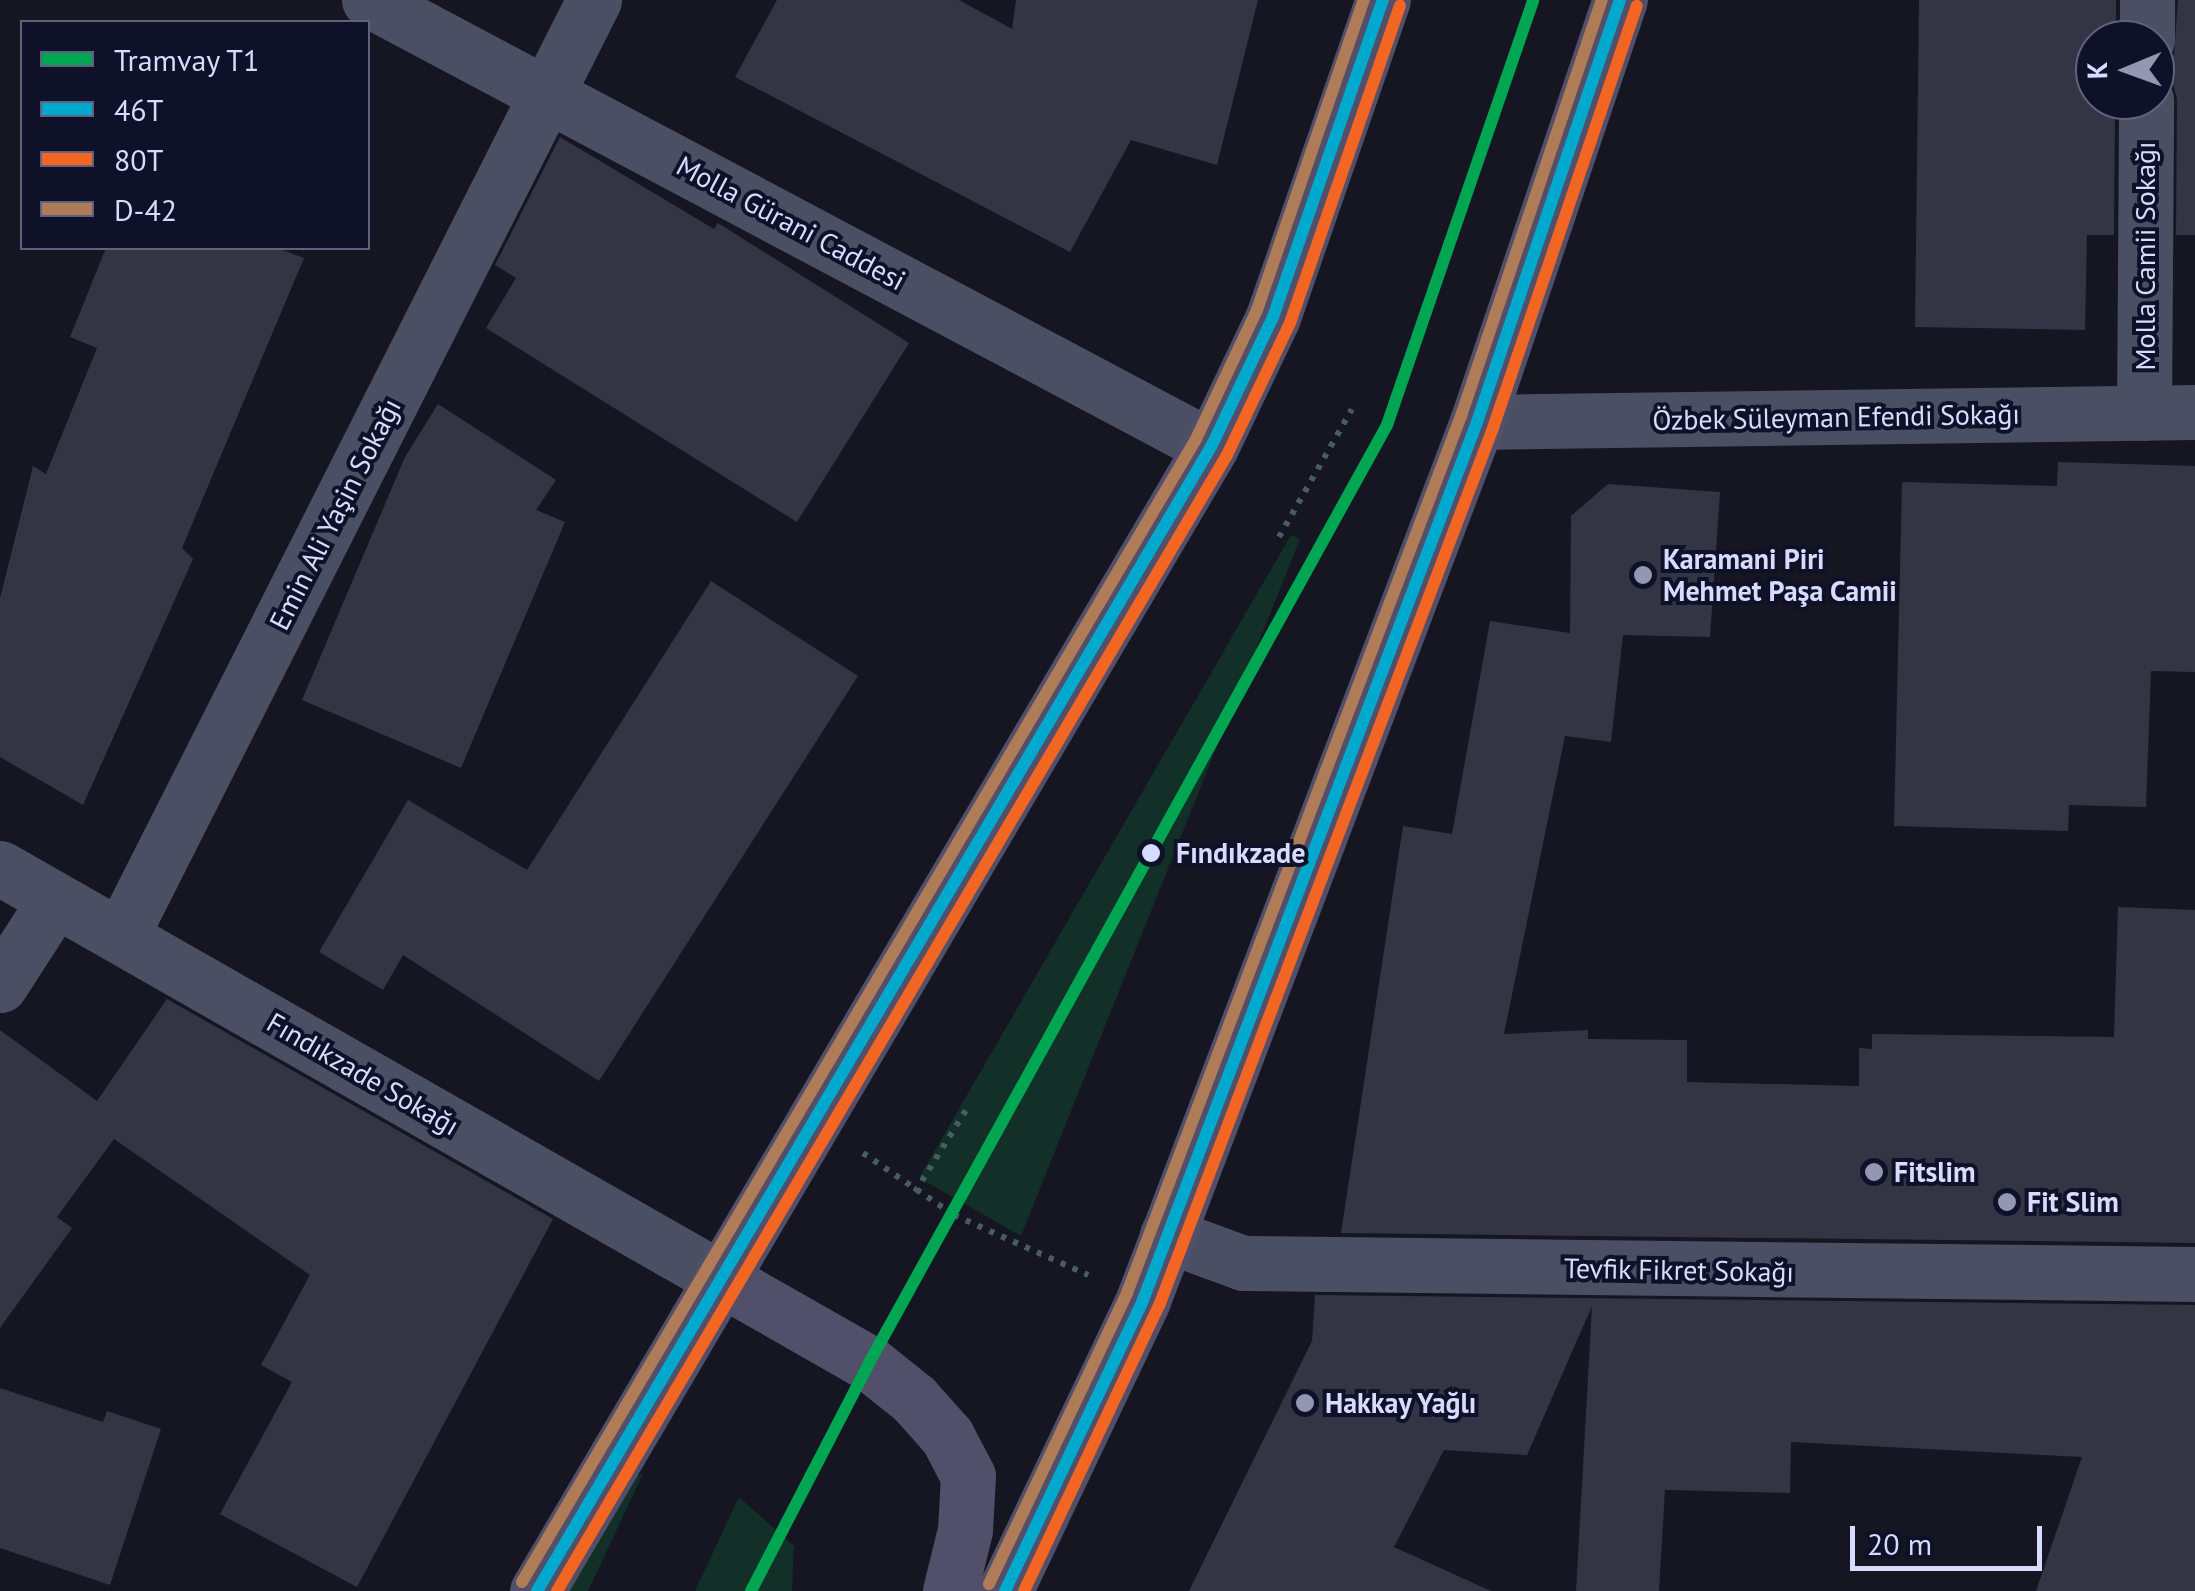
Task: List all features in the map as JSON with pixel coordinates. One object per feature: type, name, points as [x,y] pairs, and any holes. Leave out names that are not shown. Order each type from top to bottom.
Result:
[{"type":"main road","points":[[537,1591],[725,1281],[1211,448],[1273,317],[1383,0]]},
{"type":"main road","points":[[1005,1591],[1143,1300],[1477,422],[1620,0]]},
{"type":"main road","points":[[725,1281],[869,1363],[947,1436],[968,1476],[965,1530],[950,1591]]},
{"type":"street","name":"Molla Gürani Caddesi","points":[[370,0],[1211,448]]},
{"type":"street","name":"Emin Ali Yaşin Sokağı","points":[[121,936],[594,0]]},
{"type":"street","name":"Molla Camii Sokağı","points":[[2148,120],[2170,412]]},
{"type":"street","name":"Özbek Süleyman Efendi Sokağı","points":[[1477,422],[2170,412]]},
{"type":"street","name":"Fındıkzade Sokağı","points":[[0,868],[53,903],[121,936],[725,1281]]},
{"type":"street","points":[[0,986],[53,903]]},
{"type":"street","name":"Tevfik Fikret Sokağı","points":[[1168,1234],[1242,1263],[2195,1274]]},
{"type":"path","points":[[1279,538],[1352,408]]},
{"type":"path","points":[[915,1192],[966,1110]]},
{"type":"path","points":[[818,1120],[915,1192],[1143,1300]]},
{"type":"green space","points":[[1291,535],[1300,539],[1021,1236],[919,1178]]},
{"type":"green space","points":[[643,1474],[588,1591],[531,1591],[593,1487]]},
{"type":"green space","points":[[739,1497],[794,1546],[792,1591],[695,1591]]},
{"type":"building","points":[[777,0],[959,0],[1012,29],[1016,0],[1258,0],[1217,165],[1131,140],[1070,252],[735,77]]},
{"type":"building","points":[[1919,0],[2116,0],[2116,20],[2075,20],[2075,120],[2115,120],[2114,235],[2087,235],[2085,330],[1915,327]]},
{"type":"building","points":[[2178,0],[2195,0],[2195,235],[2176,235]]},
{"type":"building","points":[[560,137],[714,229],[718,223],[909,343],[797,522],[486,328],[516,278],[495,265]]},
{"type":"building","points":[[105,250],[282,250],[304,258],[182,548],[193,559],[83,805],[0,757],[0,598],[33,466],[46,474],[97,348],[70,337]]},
{"type":"building","points":[[438,404],[556,480],[536,510],[565,522],[461,768],[302,700],[405,457]]},
{"type":"building","points":[[2058,462],[2195,466],[2195,672],[2151,671],[2146,807],[2069,805],[2068,831],[1894,826],[1902,482],[2057,486]]},
{"type":"building","points":[[1608,484],[1720,492],[1710,637],[1623,635],[1611,742],[1565,736],[1504,1034],[1588,1030],[1588,1039],[1687,1040],[1687,1082],[1859,1086],[1859,1048],[1872,1049],[1872,1034],[2114,1037],[2118,907],[2195,910],[2195,1243],[1341,1233],[1403,826],[1452,834],[1490,621],[1570,633],[1571,516]]},
{"type":"building","points":[[711,581],[858,676],[599,1081],[403,955],[383,990],[319,952],[408,800],[527,870]]},
{"type":"building","points":[[167,999],[553,1219],[357,1587],[220,1514],[292,1382],[261,1365],[310,1275],[114,1139],[57,1217],[72,1228],[0,1328],[0,1030],[97,1101]]},
{"type":"building","points":[[1315,1295],[2195,1305],[2195,1591],[2036,1591],[2082,1457],[1791,1442],[1790,1493],[1665,1490],[1659,1591],[1576,1591],[1592,1306],[1527,1455],[1444,1450],[1394,1547],[1491,1591],[1189,1591],[1312,1341]]},
{"type":"building","points":[[0,1388],[103,1422],[107,1411],[161,1429],[110,1585],[0,1548]]},
{"type":"tram line","name":"T1","points":[[751,1591],[869,1363],[1387,425],[1533,0]]},
{"type":"transit line","name":"D-42","points":[[522,1582],[1196,439],[1257,310],[1364,0]]},
{"type":"transit line","name":"46T","points":[[537,1591],[1211,447],[1273,317],[1383,0]]},
{"type":"transit line","name":"D-42","points":[[989,1584],[1127,1293],[1461,416],[1602,0]]},
{"type":"transit line","name":"46T","points":[[1005,1591],[1143,1300],[1477,422],[1620,0]]},
{"type":"transit line","name":"80T","points":[[557,1591],[1227,455],[1290,323],[1400,6]]},
{"type":"transit line","name":"80T","points":[[1024,1591],[1159,1306],[1493,428],[1637,6]]},
{"type":"place","name":"Karamani Piri Mehmet Paşa Camii","points":[[1643,575]]},
{"type":"place","name":"Fındıkzade","points":[[1151,853]]},
{"type":"place","name":"Fitslim","points":[[1874,1172]]},
{"type":"place","name":"Fit Slim","points":[[2007,1202]]},
{"type":"place","name":"Hakkay Yağlı","points":[[1305,1403]]}]
